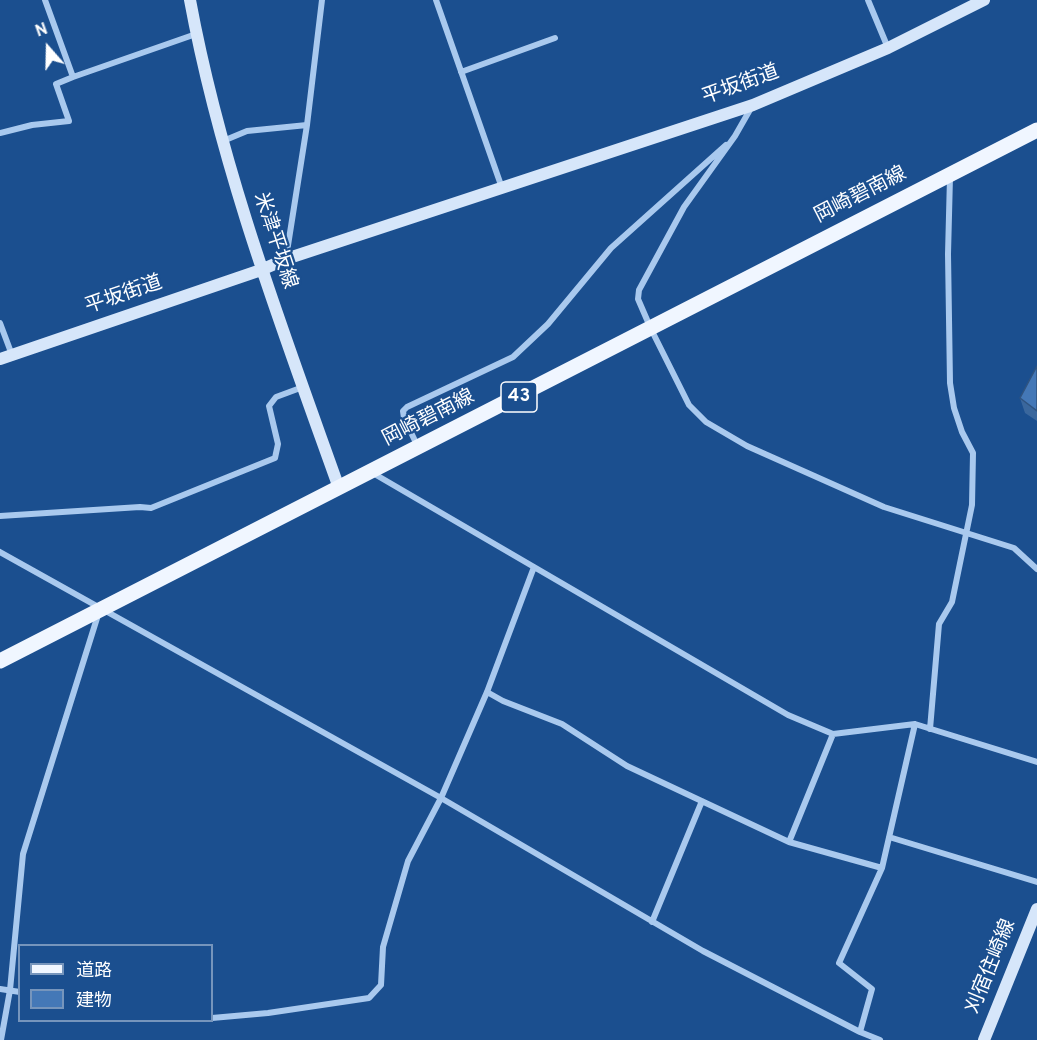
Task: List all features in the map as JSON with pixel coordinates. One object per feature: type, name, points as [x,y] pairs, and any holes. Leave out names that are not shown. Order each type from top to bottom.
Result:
[{"type":"main road","name":"岡崎碧南線","points":[[0,661],[1037,130]]},
{"type":"street","points":[[45,0],[73,77]]},
{"type":"street","name":"米津平坂線","points":[[190,0],[207,84],[261,270],[339,488]]},
{"type":"street","points":[[286,259],[307,125],[322,0]]},
{"type":"street","points":[[436,0],[502,188]]},
{"type":"street","points":[[868,0],[888,48]]},
{"type":"street","name":"平坂街道","points":[[6,357],[261,270],[286,259],[753,105],[888,48],[984,0]]},
{"type":"street","points":[[0,133],[32,125],[69,121],[56,84],[196,34]]},
{"type":"street","points":[[461,72],[555,38]]},
{"type":"street","points":[[753,105],[735,136],[684,207],[639,290],[638,299],[689,405],[706,422],[747,446],[884,507],[1014,548],[1037,569]]},
{"type":"street","points":[[223,141],[248,131],[307,125]]},
{"type":"street","points":[[418,448],[404,418],[403,411],[407,407],[513,357],[548,324],[611,248],[735,136]]},
{"type":"street","points":[[930,729],[939,624],[952,602],[967,534],[972,505],[974,453],[962,432],[954,408],[950,383],[948,254],[951,209],[950,174]]},
{"type":"street","points":[[0,323],[6,357]]},
{"type":"street","points":[[0,516],[152,508],[275,458],[278,444],[269,406],[276,397],[303,387]]},
{"type":"street","points":[[371,472],[788,715],[833,734],[915,724],[1037,762]]},
{"type":"street","points":[[0,552],[441,798],[652,922],[860,1032],[880,1040]]},
{"type":"street","points":[[213,1018],[268,1013],[369,998],[381,985],[383,947],[408,861],[441,798],[487,692],[534,567]]},
{"type":"street","points":[[1,1040],[10,990],[23,854],[100,609]]},
{"type":"street","points":[[487,692],[503,701],[562,724],[627,766],[789,842],[882,868]]},
{"type":"street","points":[[860,1032],[872,989],[839,963],[882,868],[915,724]]},
{"type":"street","points":[[789,842],[833,734]]},
{"type":"street","points":[[652,922],[702,801]]},
{"type":"street","points":[[890,837],[1037,882]]},
{"type":"street","name":"刈宿住崎線","points":[[984,1040],[1037,909]]},
{"type":"street","points":[[0,989],[18,992]]},
{"type":"building","points":[[1037,366],[1037,411],[1020,398]]}]
